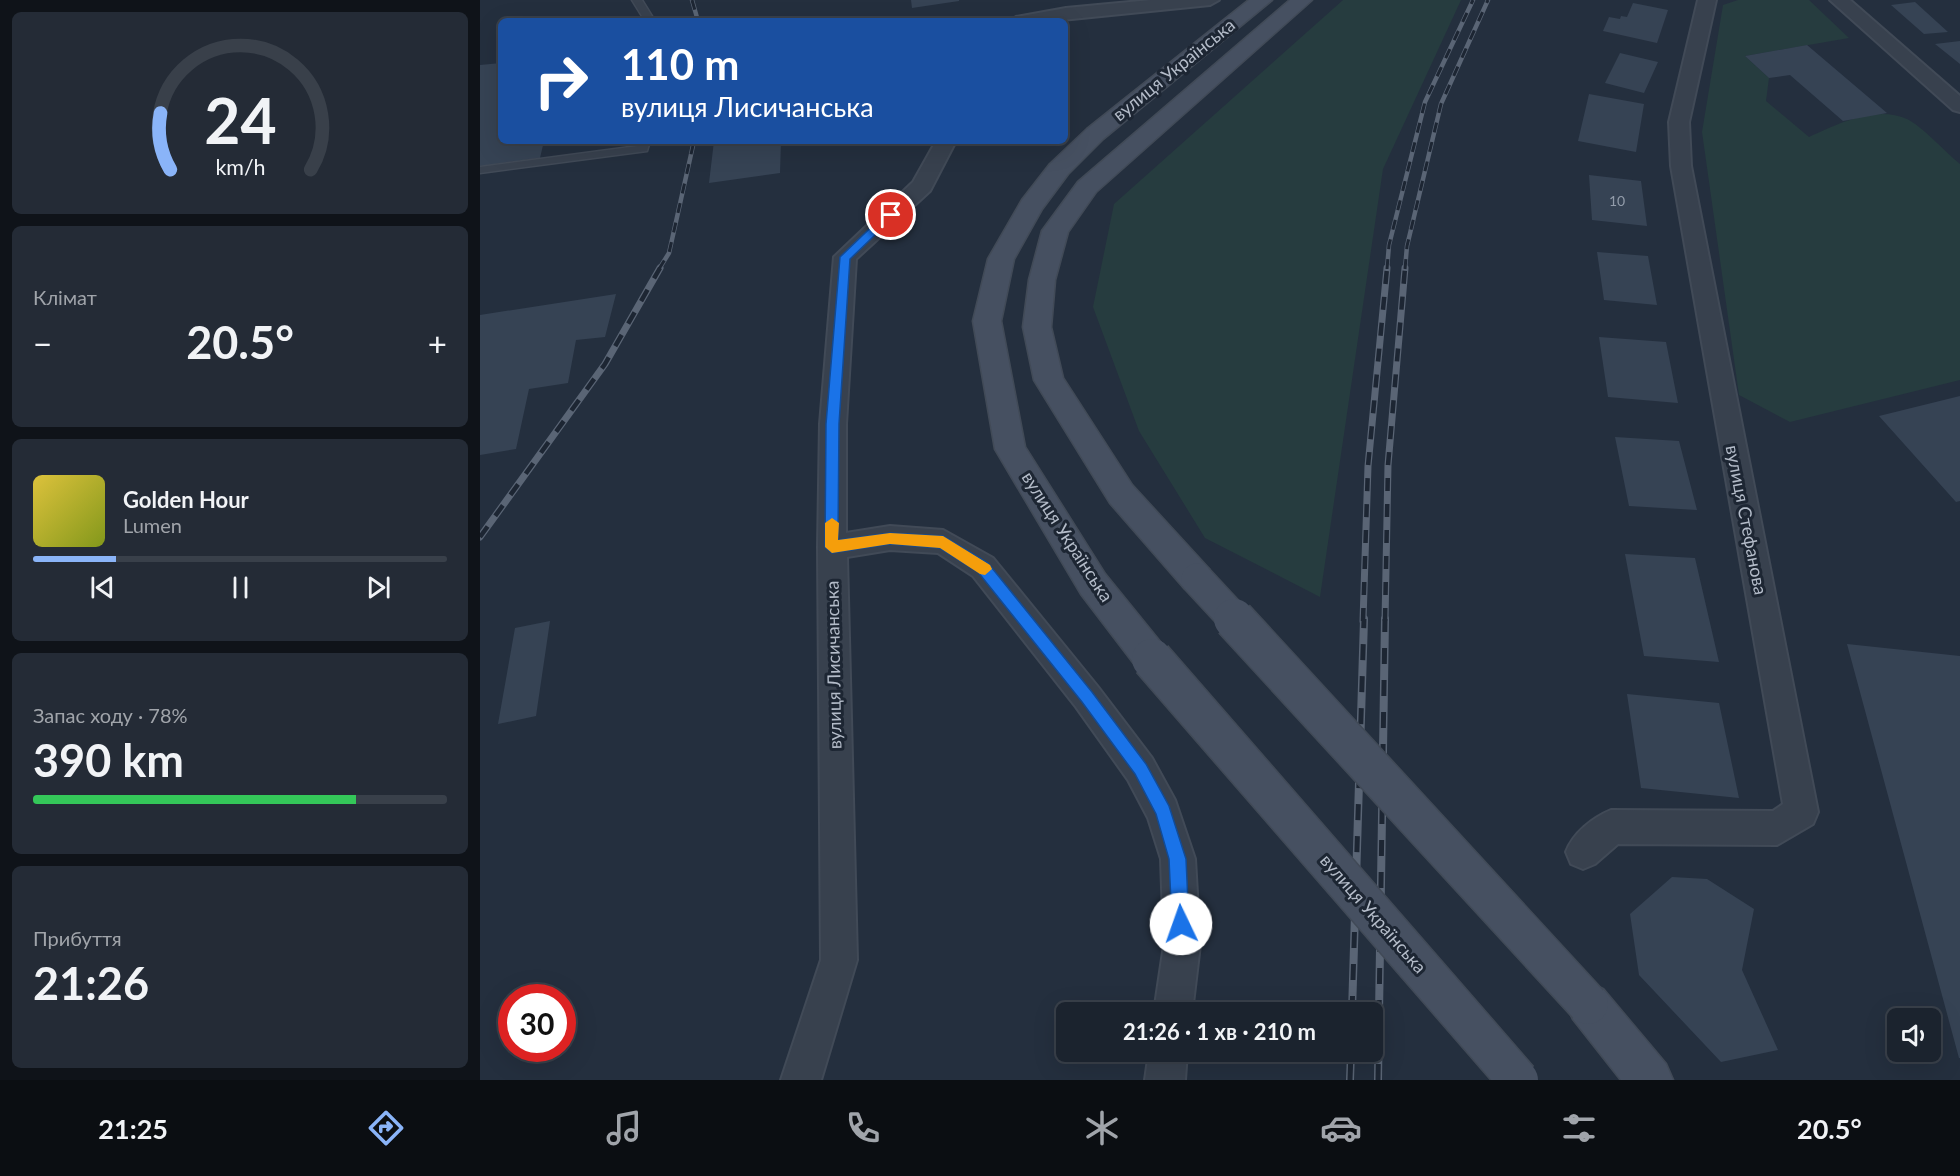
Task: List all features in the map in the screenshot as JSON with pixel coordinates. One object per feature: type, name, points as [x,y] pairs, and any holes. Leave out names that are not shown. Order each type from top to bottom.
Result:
[{"type":"main road","name":"вулиця Українська","points":[[1262,0],[1095,134],[1059,169],[1031,206],[1001,259],[987,321],[1010,448],[1093,584],[1152,659],[1518,1080]]},
{"type":"main road","name":"вулиця Українська","points":[[1302,0],[1087,186],[1055,231],[1042,280],[1037,327],[1049,380],[1121,494],[1588,1004],[1650,1080]]},
{"type":"street","points":[[1038,18],[1066,13],[1210,0]]},
{"type":"street","name":"вулиця Стефанова","points":[[1583,852],[1611,827],[1777,828],[1801,812],[1681,166],[1679,122],[1707,0]]},
{"type":"street","points":[[1847,1],[1960,106]]},
{"type":"street","name":"вулиця Лисичанська","points":[[801,1080],[839,960],[832,547],[833,424],[845,257],[922,186],[943,144]]},
{"type":"street","points":[[832,547],[890,538],[943,542],[983,567],[1127,751],[1163,812],[1178,859],[1182,945],[1174,1002]]},
{"type":"street","points":[[1165,1080],[1167,1062]]},
{"type":"lane","points":[[637,0],[648,18]]},
{"type":"lane","points":[[480,170],[643,149],[644,144]]},
{"type":"green space","points":[[1343,0],[1461,0],[1383,169],[1320,597],[1205,538],[1139,431],[1093,307],[1114,204]]},
{"type":"green space","points":[[1738,0],[1809,0],[1849,38],[1745,56],[1769,78],[1766,101],[1809,137],[1857,118],[1882,114],[1895,115],[1907,119],[1920,128],[1960,164],[1960,380],[1790,422],[1739,395],[1702,132],[1723,5]]},
{"type":"building","points":[[911,0],[959,0],[959,1],[912,8]]},
{"type":"building","points":[[1915,2],[1948,32],[1924,34],[1891,5]]},
{"type":"building","points":[[1633,3],[1668,10],[1657,43],[1603,31],[1609,17],[1620,19],[1621,16],[1627,17]]},
{"type":"building","points":[[1960,41],[1960,64],[1935,44]]},
{"type":"building","points":[[1807,45],[1887,113],[1843,121],[1790,75],[1769,78],[1745,56]]},
{"type":"building","points":[[1620,53],[1658,62],[1644,93],[1605,83]]},
{"type":"building","points":[[498,63],[498,144],[543,144],[540,158],[480,166],[480,65]]},
{"type":"building","points":[[1589,94],[1644,104],[1636,152],[1578,141]]},
{"type":"building","points":[[714,144],[781,144],[780,173],[709,183]]},
{"type":"building","points":[[1589,175],[1641,181],[1647,226],[1592,220]]},
{"type":"building","points":[[1597,252],[1648,256],[1657,305],[1604,300]]},
{"type":"building","points":[[616,294],[605,337],[576,340],[568,383],[529,389],[516,449],[480,455],[480,315]]},
{"type":"building","points":[[1599,337],[1666,342],[1678,403],[1608,397]]},
{"type":"building","points":[[1960,396],[1960,501],[1956,502],[1879,416]]},
{"type":"building","points":[[1615,437],[1679,441],[1697,510],[1629,506]]},
{"type":"building","points":[[1625,554],[1695,558],[1719,662],[1644,656]]},
{"type":"building","points":[[550,621],[536,716],[498,724],[515,628]]},
{"type":"building","points":[[1847,644],[1960,656],[1960,1058],[1959,1058]]},
{"type":"building","points":[[1627,694],[1719,703],[1739,798],[1641,788]]},
{"type":"building","points":[[1672,877],[1707,879],[1754,909],[1742,970],[1778,1050],[1721,1062],[1639,975],[1630,914]]},
{"type":"railway","points":[[692,0],[697,18]]},
{"type":"railway","points":[[1387,269],[1389,245],[1425,102],[1473,0]]},
{"type":"railway","points":[[1405,269],[1407,246],[1441,104],[1488,0]]},
{"type":"railway","points":[[659,269],[669,253],[693,144]]},
{"type":"railway","points":[[480,537],[605,364],[660,268]]},
{"type":"railway","points":[[1363,621],[1368,466],[1387,268]]},
{"type":"railway","points":[[1385,621],[1388,465],[1405,268]]},
{"type":"railway","points":[[1352,1002],[1364,619]]},
{"type":"railway","points":[[1378,1080],[1385,619]]},
{"type":"railway","points":[[1350,1080],[1351,1062]]},
{"type":"slow traffic","points":[[832,523],[832,547],[890,538],[943,542],[985,569]]},
{"type":"route","points":[[891,215],[845,257],[833,424],[832,547],[890,538],[943,542],[983,567],[1087,697],[1140,769],[1163,812],[1178,859],[1181,924]]}]
